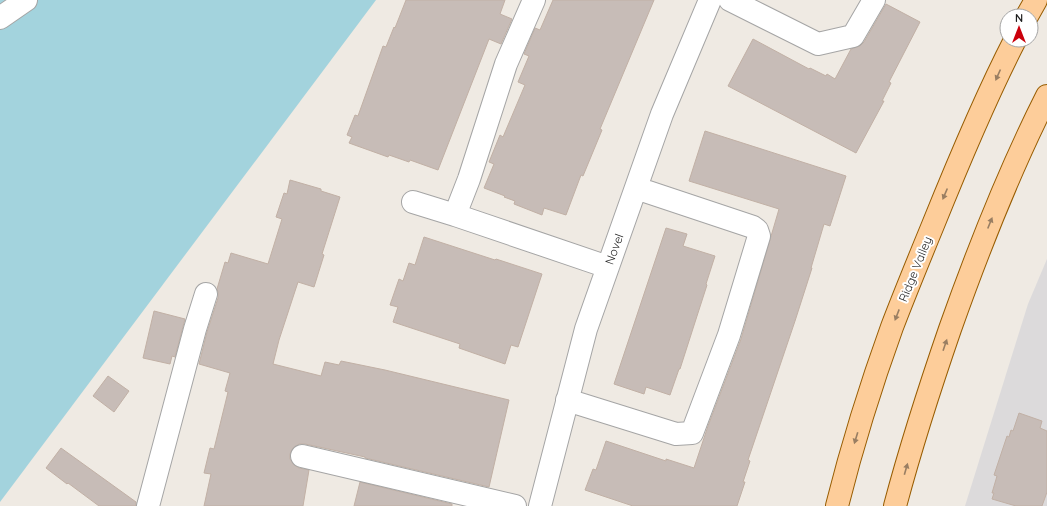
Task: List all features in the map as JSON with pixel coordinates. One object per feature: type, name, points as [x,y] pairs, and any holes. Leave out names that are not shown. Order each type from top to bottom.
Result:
[{"type":"main road","name":"Ridge Valley","points":[[837,506],[870,393],[892,328],[964,149],[1011,48]]},
{"type":"main road","points":[[895,506],[928,394],[968,277],[1005,186],[1047,96]]},
{"type":"street","points":[[0,18],[26,0]]},
{"type":"street","points":[[455,215],[506,64],[534,0]]},
{"type":"street","name":"Novel","points":[[540,506],[586,329],[662,114],[710,0]]},
{"type":"street","points":[[730,0],[818,44],[853,36],[874,0]]},
{"type":"street","points":[[567,400],[676,434],[692,433],[729,335],[759,236],[757,230],[753,227],[636,188]]},
{"type":"street","points":[[413,202],[608,267]]},
{"type":"street","points":[[148,506],[206,294]]},
{"type":"street","points":[[302,456],[515,506]]},
{"type":"shaded area","points":[[1047,259],[1047,506],[965,506],[1028,304]]},
{"type":"water","points":[[0,0],[376,0],[0,502]]},
{"type":"building","points":[[406,0],[505,0],[500,14],[512,19],[501,44],[489,39],[438,170],[410,160],[409,162],[389,155],[388,157],[349,143],[352,137],[347,135],[355,115],[358,116],[383,46],[386,47]]},
{"type":"building","points":[[553,0],[654,0],[600,129],[602,130],[583,176],[581,175],[566,215],[544,208],[542,215],[514,204],[515,201],[484,188],[494,164],[489,162],[500,135],[503,137],[525,85],[518,82],[529,56],[524,54],[535,28],[540,30]]},
{"type":"building","points":[[886,4],[920,22],[889,82],[891,83],[882,101],[884,101],[856,153],[728,86],[753,39],[809,69],[810,68],[826,76],[827,74],[835,79],[851,49],[860,46],[864,42]]},
{"type":"building","points":[[705,131],[846,176],[830,226],[824,224],[795,321],[748,460],[750,461],[743,482],[745,482],[737,506],[633,506],[585,490],[593,469],[596,470],[606,441],[666,461],[666,459],[694,468],[708,426],[741,339],[779,209],[689,181]]},
{"type":"building","points":[[290,180],[321,189],[321,191],[340,197],[322,254],[324,255],[314,287],[298,282],[279,340],[273,364],[321,376],[325,362],[339,365],[341,361],[509,400],[489,487],[365,457],[299,444],[293,448],[290,454],[290,459],[294,465],[299,468],[309,470],[303,506],[204,506],[211,474],[204,473],[210,448],[214,449],[228,392],[225,391],[230,373],[199,364],[218,298],[217,289],[225,262],[228,263],[231,253],[268,264],[282,219],[276,217],[284,193],[287,194]]},
{"type":"building","points":[[666,228],[687,234],[683,246],[715,256],[680,369],[670,395],[646,387],[644,394],[614,384]]},
{"type":"building","points":[[424,237],[542,274],[518,347],[511,345],[505,364],[459,348],[460,344],[393,322],[398,307],[390,305],[399,279],[403,281],[409,263],[415,265]]},
{"type":"building","points":[[154,311],[185,319],[175,357],[172,356],[170,364],[143,358]]},
{"type":"building","points":[[108,376],[129,391],[114,412],[93,396]]},
{"type":"building","points":[[1019,413],[1042,421],[1040,428],[1047,431],[1047,492],[1042,506],[1016,506],[992,499],[994,493],[992,493],[997,476],[994,475],[1007,436],[1009,437],[1011,430],[1013,431]]},
{"type":"building","points":[[61,448],[136,502],[136,506],[99,506],[46,468]]},
{"type":"building","points":[[360,482],[452,504],[452,506],[354,506]]}]
